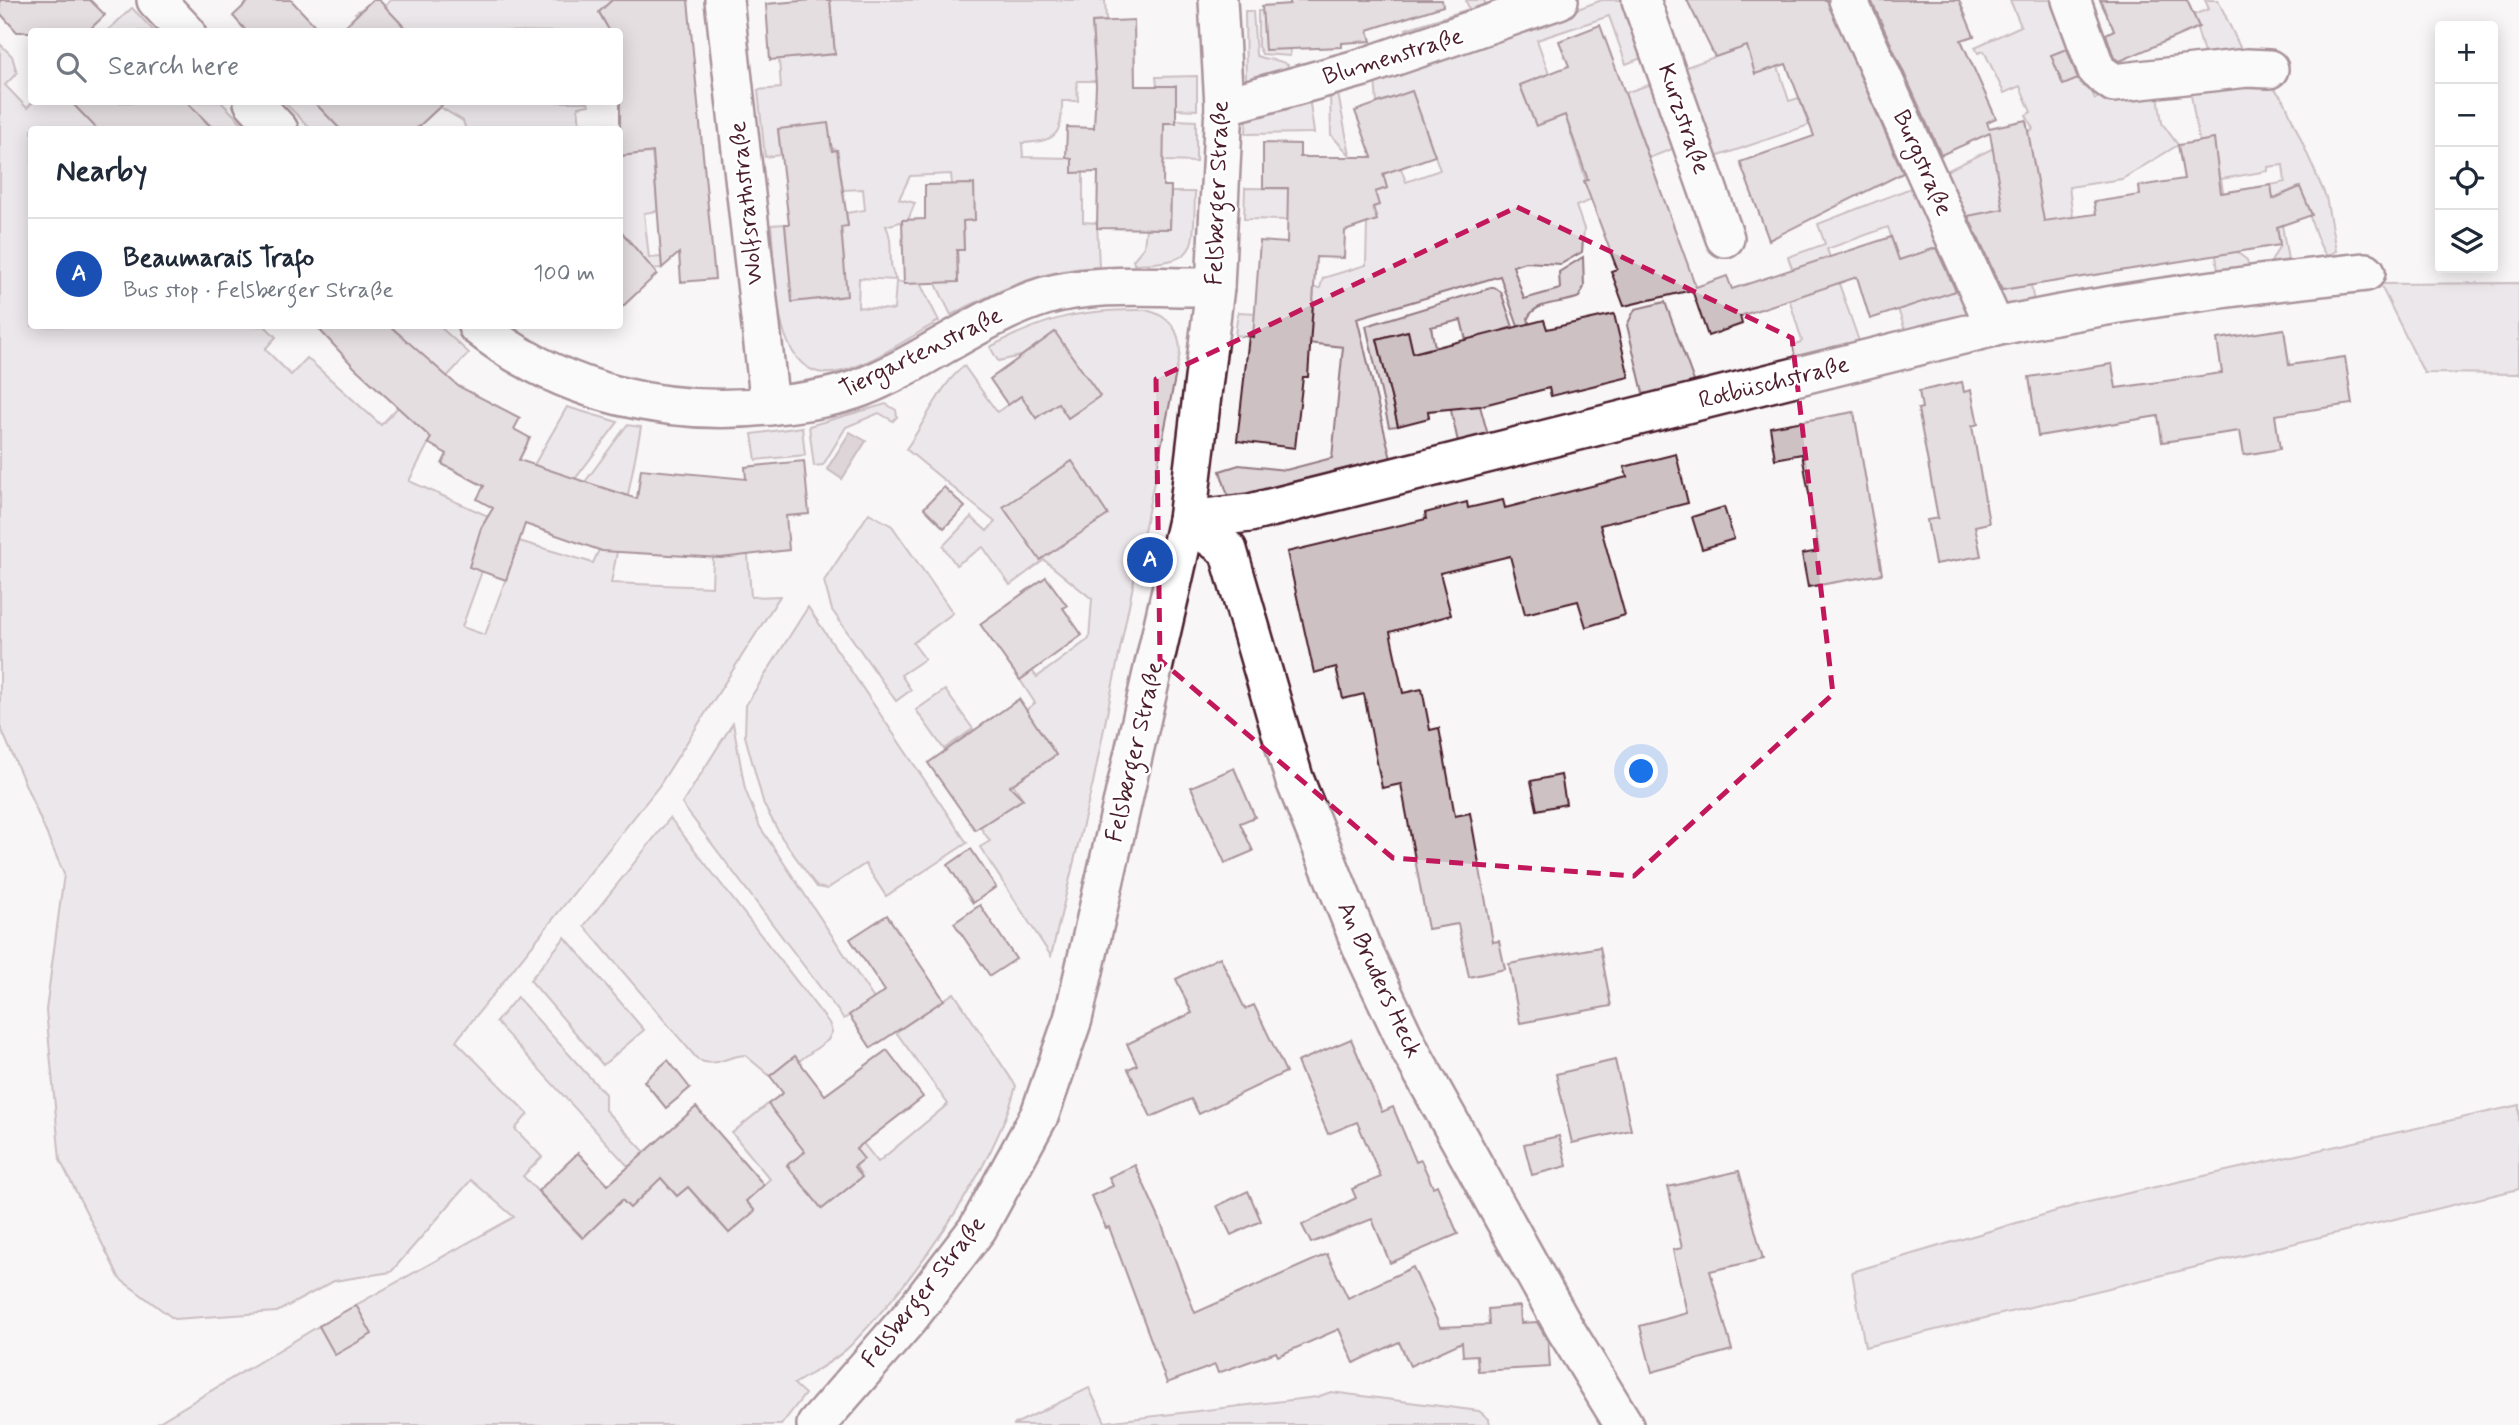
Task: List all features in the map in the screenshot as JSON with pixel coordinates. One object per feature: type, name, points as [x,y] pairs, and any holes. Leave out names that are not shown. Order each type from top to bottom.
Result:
[{"type":"street","points":[[156,0],[182,28]]},
{"type":"street","name":"Wolfsrathstraße","points":[[724,0],[770,406]]},
{"type":"street","name":"Felsberger Straße","points":[[816,1425],[910,1317],[970,1239],[1010,1173],[1040,1114],[1073,1019],[1187,520],[1215,287],[1224,106],[1218,0]]},
{"type":"street","name":"Blumenstraße","points":[[1224,106],[1364,67],[1559,0]]},
{"type":"street","name":"Kurzstraße","points":[[1641,0],[1725,237]]},
{"type":"street","name":"Burgstraße","points":[[1848,0],[1995,327]]},
{"type":"street","points":[[2071,0],[2097,71],[2114,83],[2247,68],[2269,69]]},
{"type":"street","points":[[256,105],[275,126]]},
{"type":"street","name":"Rotbüschstraße","points":[[1187,520],[1250,513],[1995,327],[2148,298],[2365,272]]},
{"type":"street","name":"Tiergartenstraße","points":[[481,329],[521,356],[571,382],[632,400],[723,410],[820,400],[861,387],[980,324],[1022,304],[1057,293],[1094,289],[1215,287]]},
{"type":"street","name":"An Bruders Heck","points":[[1187,520],[1228,550],[1294,778],[1362,948],[1406,1041],[1509,1232],[1624,1425]]},
{"type":"highlighted area","points":[[1517,207],[1792,338],[1833,694],[1634,876],[1393,858],[1160,660],[1156,379]]},
{"type":"shaded area","points":[[391,0],[612,0],[599,13],[606,25],[617,28],[367,28],[355,13],[366,6],[375,16]]},
{"type":"shaded area","points":[[830,0],[1105,0],[1106,21],[1092,22],[1094,51],[1115,81],[1077,81],[1078,101],[1062,101],[1061,122],[1054,135],[1042,141],[1022,143],[1023,157],[1072,158],[1072,173],[1083,172],[1083,222],[1097,223],[1099,267],[1059,271],[1022,282],[951,315],[935,282],[958,281],[957,250],[964,250],[963,221],[974,184],[952,185],[951,174],[910,176],[899,199],[915,203],[908,220],[886,226],[890,239],[891,266],[896,280],[859,278],[858,307],[894,310],[896,282],[920,283],[939,321],[876,357],[838,372],[816,371],[800,361],[788,343],[781,320],[776,294],[771,225],[785,224],[793,302],[841,297],[844,261],[841,227],[848,226],[846,213],[865,210],[863,189],[843,190],[837,150],[778,129],[781,155],[765,157],[758,90],[781,88],[779,59],[835,54]]},
{"type":"shaded area","points":[[1466,0],[1484,0],[1489,14],[1410,41],[1406,29],[1469,9]]},
{"type":"shaded area","points":[[1602,0],[1626,0],[1647,56],[1626,64],[1609,16],[1537,40],[1549,74],[1520,85],[1536,126],[1565,115],[1592,200],[1576,206],[1584,229],[1582,252],[1561,264],[1525,262],[1513,266],[1524,299],[1560,289],[1559,272],[1583,257],[1584,287],[1579,297],[1537,308],[1528,318],[1530,326],[1519,329],[1500,276],[1357,318],[1391,459],[1229,499],[1220,471],[1239,465],[1286,470],[1332,458],[1343,347],[1235,335],[1238,312],[1312,316],[1314,288],[1320,288],[1323,278],[1366,265],[1367,223],[1373,207],[1378,205],[1375,192],[1387,188],[1382,169],[1399,163],[1406,182],[1440,170],[1412,91],[1377,103],[1375,78],[1427,64]]},
{"type":"shaded area","points":[[2010,0],[2054,0],[2073,46],[2051,55],[2063,85],[2085,76],[2095,99],[2105,94],[2157,87],[2162,123],[2178,145],[2122,179],[2069,187],[2073,217],[2065,218],[2065,223],[2044,226],[2003,210],[1963,217],[1966,235],[1981,232],[1992,292],[2031,285],[2034,303],[1997,309],[1938,175],[2033,129],[2026,115],[2031,112],[2020,86],[2004,93],[1984,51],[1978,53],[1975,47],[2021,26]]},
{"type":"shaded area","points":[[2205,0],[2218,0],[2245,58],[2206,60],[2193,15],[2209,9]]},
{"type":"shaded area","points":[[132,8],[151,28],[110,28]]},
{"type":"shaded area","points":[[1245,11],[1253,11],[1256,55],[1288,65],[1286,72],[1246,83]]},
{"type":"shaded area","points":[[1258,11],[1263,11],[1265,50],[1291,49],[1290,56],[1262,54],[1258,46]]},
{"type":"shaded area","points":[[1769,38],[1789,101],[1799,98],[1809,125],[1716,157],[1683,68]]},
{"type":"shaded area","points":[[0,44],[12,56],[17,73],[5,85],[27,108],[30,105],[170,105],[157,117],[161,126],[28,126],[28,329],[268,329],[276,337],[265,349],[291,375],[307,358],[381,425],[436,367],[390,329],[442,329],[469,353],[442,382],[456,390],[409,481],[488,516],[482,530],[593,563],[599,550],[585,482],[627,425],[641,427],[611,583],[712,587],[714,531],[747,542],[751,597],[780,596],[659,786],[456,1041],[528,1114],[515,1129],[542,1157],[523,1176],[582,1238],[622,1200],[649,1189],[496,1022],[517,997],[605,1094],[605,1110],[645,1152],[642,1156],[677,1196],[688,1187],[729,1233],[754,1211],[746,1201],[770,1179],[732,1133],[768,1104],[805,1151],[787,1166],[822,1208],[862,1177],[826,1110],[833,1105],[878,1162],[948,1104],[896,1032],[954,993],[1016,1086],[989,1154],[948,1224],[900,1290],[851,1345],[794,1384],[805,1394],[781,1425],[154,1425],[319,1326],[335,1354],[356,1305],[514,1217],[471,1180],[391,1272],[334,1281],[277,1312],[174,1319],[120,1279],[60,1160],[46,1010],[64,874],[0,726]],"holes":[[[475,550],[512,562],[485,635],[462,627],[482,571]]]},
{"type":"shaded area","points":[[1197,76],[1197,110],[1176,109],[1176,86],[1157,86],[1156,77]]},
{"type":"shaded area","points":[[1657,82],[1680,146],[1649,158],[1632,110],[1621,112],[1616,96]]},
{"type":"shaded area","points":[[2189,83],[2270,84],[2284,100],[2326,197],[2336,251],[2328,256],[2324,252],[2299,187],[2277,196],[2288,260],[2270,264],[2280,245],[2271,185],[2285,182],[2283,165],[2268,167],[2268,171],[2221,179],[2232,248],[2247,260],[2249,267],[2218,272],[2212,219]]},
{"type":"shaded area","points":[[1337,89],[1350,155],[1331,135],[1330,91]]},
{"type":"shaded area","points":[[1309,96],[1314,133],[1246,134],[1247,112]]},
{"type":"shaded area","points":[[190,105],[224,105],[245,126],[211,126]]},
{"type":"shaded area","points":[[287,105],[317,105],[338,126],[308,126]]},
{"type":"shaded area","points":[[422,105],[589,105],[578,107],[580,126],[465,126],[463,121],[440,107],[431,114]]},
{"type":"shaded area","points":[[1176,120],[1196,121],[1196,162],[1104,159],[1131,124],[1176,123]]},
{"type":"shaded area","points":[[623,139],[625,155],[652,153],[658,211],[644,213],[649,258],[661,257],[662,268],[652,269],[623,234]]},
{"type":"shaded area","points":[[1916,186],[1974,316],[1906,333],[1898,309],[1951,292],[1937,248],[1899,260],[1888,227],[1827,249],[1860,344],[1797,361],[1793,346],[1802,341],[1789,298],[1801,293],[1788,257],[1825,244],[1818,224]]},
{"type":"shaded area","points":[[1245,188],[1310,189],[1288,220],[1244,219]]},
{"type":"shaded area","points":[[1171,192],[1195,192],[1194,229],[1188,250],[1171,260],[1134,264],[1133,260],[1144,247],[1146,229],[1170,229]]},
{"type":"shaded area","points":[[2519,283],[2519,374],[2424,373],[2380,284]]},
{"type":"shaded area","points":[[1494,287],[1501,292],[1513,327],[1503,330],[1509,352],[1474,372],[1461,320],[1431,327],[1435,347],[1413,353],[1408,331],[1377,339],[1398,426],[1389,427],[1366,326]]},
{"type":"shaded area","points":[[1665,302],[1695,384],[1644,397],[1627,325],[1635,309]]},
{"type":"shaded area","points":[[1146,310],[1161,316],[1172,325],[1178,337],[1180,353],[1093,783],[1051,956],[980,847],[990,841],[980,827],[1023,799],[1013,784],[1056,755],[1026,710],[1035,703],[1017,675],[1010,641],[1037,677],[1089,639],[1092,599],[1044,560],[1010,585],[983,547],[956,565],[943,546],[971,517],[987,531],[995,522],[906,449],[947,383],[964,366],[997,412],[1021,396],[1036,418],[1055,333],[1021,356],[998,361],[990,347],[1029,328],[1065,317],[1102,311]]},
{"type":"shaded area","points":[[886,404],[896,410],[897,417],[893,421],[879,413],[846,427],[823,465],[814,466],[809,426]]},
{"type":"shaded area","points":[[1450,406],[1480,406],[1488,435],[1458,442]]},
{"type":"shaded area","points":[[567,407],[618,422],[575,479],[534,465]]},
{"type":"shaded area","points":[[802,427],[805,455],[756,460],[752,434]]},
{"type":"shaded area","points":[[850,432],[866,441],[842,479],[827,469]]},
{"type":"shaded area","points":[[869,513],[892,526],[953,613],[913,643],[925,659],[901,675],[911,690],[896,701],[832,610],[824,581]]},
{"type":"shaded area","points":[[808,607],[967,843],[886,896],[865,864],[827,889],[817,887],[782,838],[764,805],[745,736],[746,705]]},
{"type":"shaded area","points":[[945,690],[973,729],[944,749],[916,710]]},
{"type":"shaded area","points":[[733,723],[745,789],[760,827],[874,999],[844,1019],[682,804]]},
{"type":"shaded area","points":[[670,818],[829,1023],[832,1032],[828,1040],[799,1061],[795,1056],[770,1076],[745,1055],[711,1063],[698,1060],[584,926]]},
{"type":"shaded area","points":[[565,937],[644,1030],[603,1065],[530,980]]},
{"type":"shaded area","points":[[2519,1105],[2519,1189],[1865,1347],[1852,1272],[2080,1204]]},
{"type":"shaded area","points":[[1089,1388],[1105,1422],[1317,1397],[1331,1392],[1479,1411],[1489,1419],[1490,1425],[1013,1425]]},
{"type":"building","points":[[0,0],[90,0],[105,15],[91,28],[28,28],[28,32],[17,32],[0,13]]},
{"type":"building","points":[[250,0],[291,0],[317,28],[244,28],[233,16]]},
{"type":"building","points":[[372,0],[379,0],[405,28],[343,28]]},
{"type":"building","points":[[612,0],[688,0],[715,279],[681,282],[679,253],[662,268],[653,152],[623,156],[620,105],[623,105],[623,28],[608,28],[599,12]]},
{"type":"building","points":[[830,0],[835,54],[770,60],[766,4]]},
{"type":"building","points":[[1290,0],[1442,0],[1443,6],[1368,30],[1371,41],[1342,43],[1342,47],[1265,50],[1262,6],[1290,4]]},
{"type":"building","points":[[1687,0],[1827,0],[1903,173],[1769,240],[1740,162],[1814,136],[1786,64],[1755,74],[1747,46],[1715,57]]},
{"type":"building","points":[[1871,0],[1959,0],[1974,36],[1961,40],[1996,118],[1987,122],[1989,128],[2026,120],[2044,221],[2096,214],[2094,202],[2140,195],[2139,186],[2184,179],[2178,145],[2214,139],[2221,193],[2271,185],[2273,199],[2300,187],[2312,215],[2277,227],[2280,245],[2002,290],[1968,216],[2003,209],[1990,133],[1941,155]]},
{"type":"building","points":[[2100,0],[2187,0],[2199,27],[2120,61],[2114,58],[2106,34],[2114,30]]},
{"type":"building","points":[[1134,20],[1135,86],[1176,86],[1176,123],[1164,123],[1163,186],[1171,186],[1170,229],[1097,228],[1098,172],[1072,173],[1072,159],[1066,158],[1067,127],[1094,128],[1096,86],[1092,22]]},
{"type":"building","points":[[1600,25],[1696,287],[1727,276],[1732,289],[1891,237],[1899,260],[1936,248],[1956,291],[1870,319],[1857,277],[1740,316],[1742,324],[1708,336],[1692,290],[1624,306],[1611,271],[1617,269],[1584,181],[1588,180],[1565,115],[1536,126],[1520,85],[1569,66],[1559,41]]},
{"type":"building","points":[[2067,49],[2078,79],[2063,85],[2051,55]]},
{"type":"building","points":[[1412,91],[1435,156],[1383,174],[1387,188],[1375,192],[1379,205],[1373,207],[1377,220],[1345,231],[1344,258],[1316,257],[1308,377],[1303,377],[1295,448],[1237,441],[1249,336],[1253,337],[1260,241],[1287,243],[1288,188],[1263,188],[1263,143],[1300,144],[1300,157],[1372,157],[1355,111]]},
{"type":"building","points":[[74,105],[190,105],[210,126],[94,126]]},
{"type":"building","points":[[317,105],[442,105],[419,126],[337,126]]},
{"type":"building","points":[[828,123],[832,151],[837,150],[848,226],[841,227],[847,296],[792,302],[785,224],[789,224],[778,129]]},
{"type":"building","points":[[974,184],[975,220],[963,221],[964,250],[957,250],[958,282],[904,284],[902,220],[925,219],[925,185]]},
{"type":"building","points":[[623,234],[657,274],[623,306]]},
{"type":"building","points":[[1614,314],[1629,377],[1551,396],[1549,388],[1480,406],[1428,411],[1429,418],[1398,426],[1377,339],[1408,331],[1413,353],[1544,320],[1547,329]]},
{"type":"building","points":[[319,329],[393,329],[458,386],[520,418],[514,429],[530,438],[519,460],[637,499],[641,469],[746,479],[745,467],[804,461],[809,514],[786,516],[789,550],[721,558],[602,551],[525,524],[506,580],[469,567],[481,528],[493,508],[477,499],[484,486],[442,464],[447,454],[428,443],[431,438],[354,367]]},
{"type":"building","points":[[2284,329],[2289,365],[2345,357],[2352,404],[2275,415],[2280,449],[2244,455],[2240,431],[2162,442],[2158,416],[2038,436],[2029,377],[2112,364],[2116,388],[2222,373],[2217,339]]},
{"type":"building","points":[[1055,332],[1100,396],[1068,418],[1058,403],[1036,418],[1021,396],[1008,405],[990,379]]},
{"type":"building","points":[[1962,382],[1964,392],[1971,390],[1978,424],[1972,426],[1989,523],[1975,526],[1981,556],[1935,564],[1927,520],[1938,518],[1918,409],[1922,408],[1919,391]]},
{"type":"building","points":[[1854,412],[1882,574],[1808,587],[1802,554],[1819,551],[1802,454],[1775,459],[1770,427]]},
{"type":"building","points":[[1676,454],[1688,503],[1600,525],[1625,615],[1586,627],[1578,601],[1525,614],[1510,556],[1440,573],[1451,615],[1390,632],[1403,693],[1422,689],[1430,730],[1439,728],[1455,816],[1470,813],[1493,942],[1499,941],[1505,969],[1469,977],[1458,924],[1428,929],[1401,784],[1382,788],[1364,694],[1343,699],[1336,667],[1314,673],[1287,552],[1426,519],[1425,513],[1467,502],[1468,508],[1503,500],[1505,508],[1627,477],[1624,467]]},
{"type":"building","points":[[1072,461],[1108,515],[1040,560],[1003,507]]},
{"type":"building","points":[[944,487],[965,507],[944,528],[924,508]]},
{"type":"building","points":[[1724,507],[1734,539],[1702,549],[1692,517]]},
{"type":"building","points":[[1046,577],[1067,606],[1063,608],[1082,635],[1020,680],[980,624]]},
{"type":"building","points":[[1019,699],[1056,755],[1010,786],[1023,799],[975,830],[928,763]]},
{"type":"building","points":[[1234,768],[1255,817],[1240,823],[1253,851],[1225,863],[1191,787]]},
{"type":"building","points":[[1561,775],[1566,804],[1537,810],[1531,781]]},
{"type":"building","points":[[971,849],[996,887],[973,903],[948,865]]},
{"type":"building","points":[[980,905],[1016,959],[990,976],[954,923]]},
{"type":"building","points":[[887,915],[944,1000],[871,1048],[849,1015],[885,991],[850,939]]},
{"type":"building","points":[[1600,947],[1611,1006],[1520,1023],[1509,964]]},
{"type":"building","points":[[1220,957],[1245,1009],[1254,1005],[1286,1072],[1199,1114],[1191,1099],[1151,1117],[1128,1069],[1137,1065],[1127,1044],[1192,1013],[1176,979]]},
{"type":"building","points":[[1351,1039],[1382,1112],[1393,1107],[1416,1162],[1421,1160],[1433,1187],[1437,1185],[1458,1234],[1390,1263],[1372,1219],[1311,1243],[1302,1225],[1356,1198],[1352,1189],[1381,1177],[1357,1122],[1328,1134],[1297,1062]]},
{"type":"building","points":[[887,1050],[923,1097],[856,1149],[864,1159],[854,1167],[862,1177],[822,1209],[787,1165],[805,1152],[768,1104],[783,1093],[770,1076],[795,1056],[825,1095]]},
{"type":"building","points":[[668,1060],[690,1088],[666,1108],[644,1081]]},
{"type":"building","points":[[1615,1060],[1631,1130],[1572,1143],[1556,1074]]},
{"type":"building","points":[[696,1107],[764,1185],[746,1201],[755,1211],[729,1233],[688,1187],[677,1196],[661,1178],[630,1208],[622,1200],[583,1238],[538,1191],[578,1153],[608,1185]]},
{"type":"building","points":[[1559,1136],[1567,1166],[1532,1175],[1524,1144]]},
{"type":"building","points":[[1135,1165],[1160,1220],[1195,1313],[1327,1254],[1348,1298],[1413,1267],[1440,1327],[1489,1325],[1488,1309],[1520,1306],[1521,1323],[1537,1322],[1548,1341],[1550,1367],[1478,1371],[1477,1355],[1463,1356],[1462,1342],[1410,1366],[1399,1342],[1354,1363],[1339,1329],[1278,1356],[1276,1352],[1218,1373],[1215,1365],[1167,1383],[1109,1227],[1106,1228],[1091,1196],[1113,1186],[1109,1177]]},
{"type":"building","points":[[1739,1171],[1763,1259],[1710,1271],[1732,1350],[1652,1372],[1640,1326],[1687,1313],[1673,1250],[1682,1248],[1668,1187]]},
{"type":"building","points":[[1248,1191],[1261,1221],[1231,1235],[1217,1206]]},
{"type":"building","points":[[356,1305],[372,1334],[335,1355],[319,1326]]},
{"type":"place","name":"Beaumarais Trafo","points":[[1150,560]]}]
